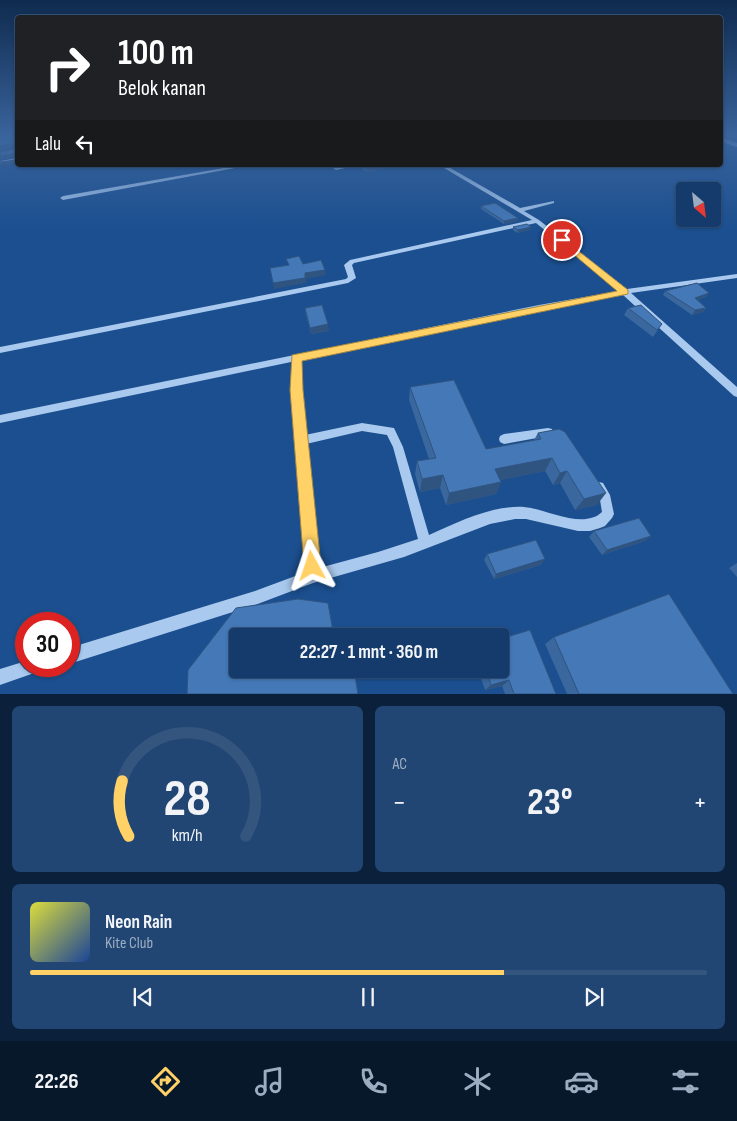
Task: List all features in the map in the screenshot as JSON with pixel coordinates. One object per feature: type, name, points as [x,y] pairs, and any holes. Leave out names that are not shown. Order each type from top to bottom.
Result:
[{"type":"street","points":[[63,198],[236,167]]},
{"type":"street","points":[[336,168],[340,167]]},
{"type":"street","points":[[446,167],[538,221],[625,292],[737,393]]},
{"type":"street","points":[[520,210],[552,202]]},
{"type":"street","points":[[0,350],[348,281],[352,278],[348,265],[352,261],[538,221]]},
{"type":"street","points":[[0,419],[625,292],[732,277]]},
{"type":"street","points":[[296,358],[301,441],[314,576]]},
{"type":"street","points":[[301,441],[362,427],[390,431],[398,447],[425,543]]},
{"type":"street","points":[[504,440],[548,432],[557,434]]},
{"type":"street","points":[[80,653],[255,598],[314,576],[425,543],[493,517],[516,513],[532,514],[575,525],[591,526],[606,518],[608,509],[606,499],[592,478]]},
{"type":"street","points":[[0,676],[15,672]]},
{"type":"building","points":[[495,203],[518,218],[504,221],[481,206]]},
{"type":"building","points":[[527,224],[531,227],[518,230],[513,227]]},
{"type":"building","points":[[299,256],[303,264],[321,260],[325,270],[305,273],[305,278],[273,283],[270,268],[289,265],[286,259]]},
{"type":"building","points":[[697,283],[709,293],[695,298],[706,308],[695,310],[665,291]]},
{"type":"building","points":[[322,305],[328,324],[310,328],[305,308]]},
{"type":"building","points":[[641,305],[662,324],[657,330],[628,308]]},
{"type":"building","points":[[454,380],[486,449],[541,439],[538,433],[559,429],[565,432],[606,493],[584,499],[567,471],[560,473],[552,458],[495,469],[501,482],[449,493],[443,475],[422,479],[417,461],[436,458],[410,387]]},
{"type":"building","points":[[639,518],[651,536],[607,550],[594,531]]},
{"type":"building","points":[[536,540],[545,559],[496,574],[487,554]]},
{"type":"building","points":[[669,594],[733,694],[579,694],[554,637]]},
{"type":"building","points":[[298,599],[328,603],[332,628],[229,628],[229,678],[355,678],[358,694],[187,694],[188,670],[236,608]]},
{"type":"building","points":[[530,630],[556,694],[514,694],[509,680],[491,685],[489,678],[509,678],[509,636]]},
{"type":"route","points":[[312,566],[296,390],[296,358],[625,292],[562,240]]}]
